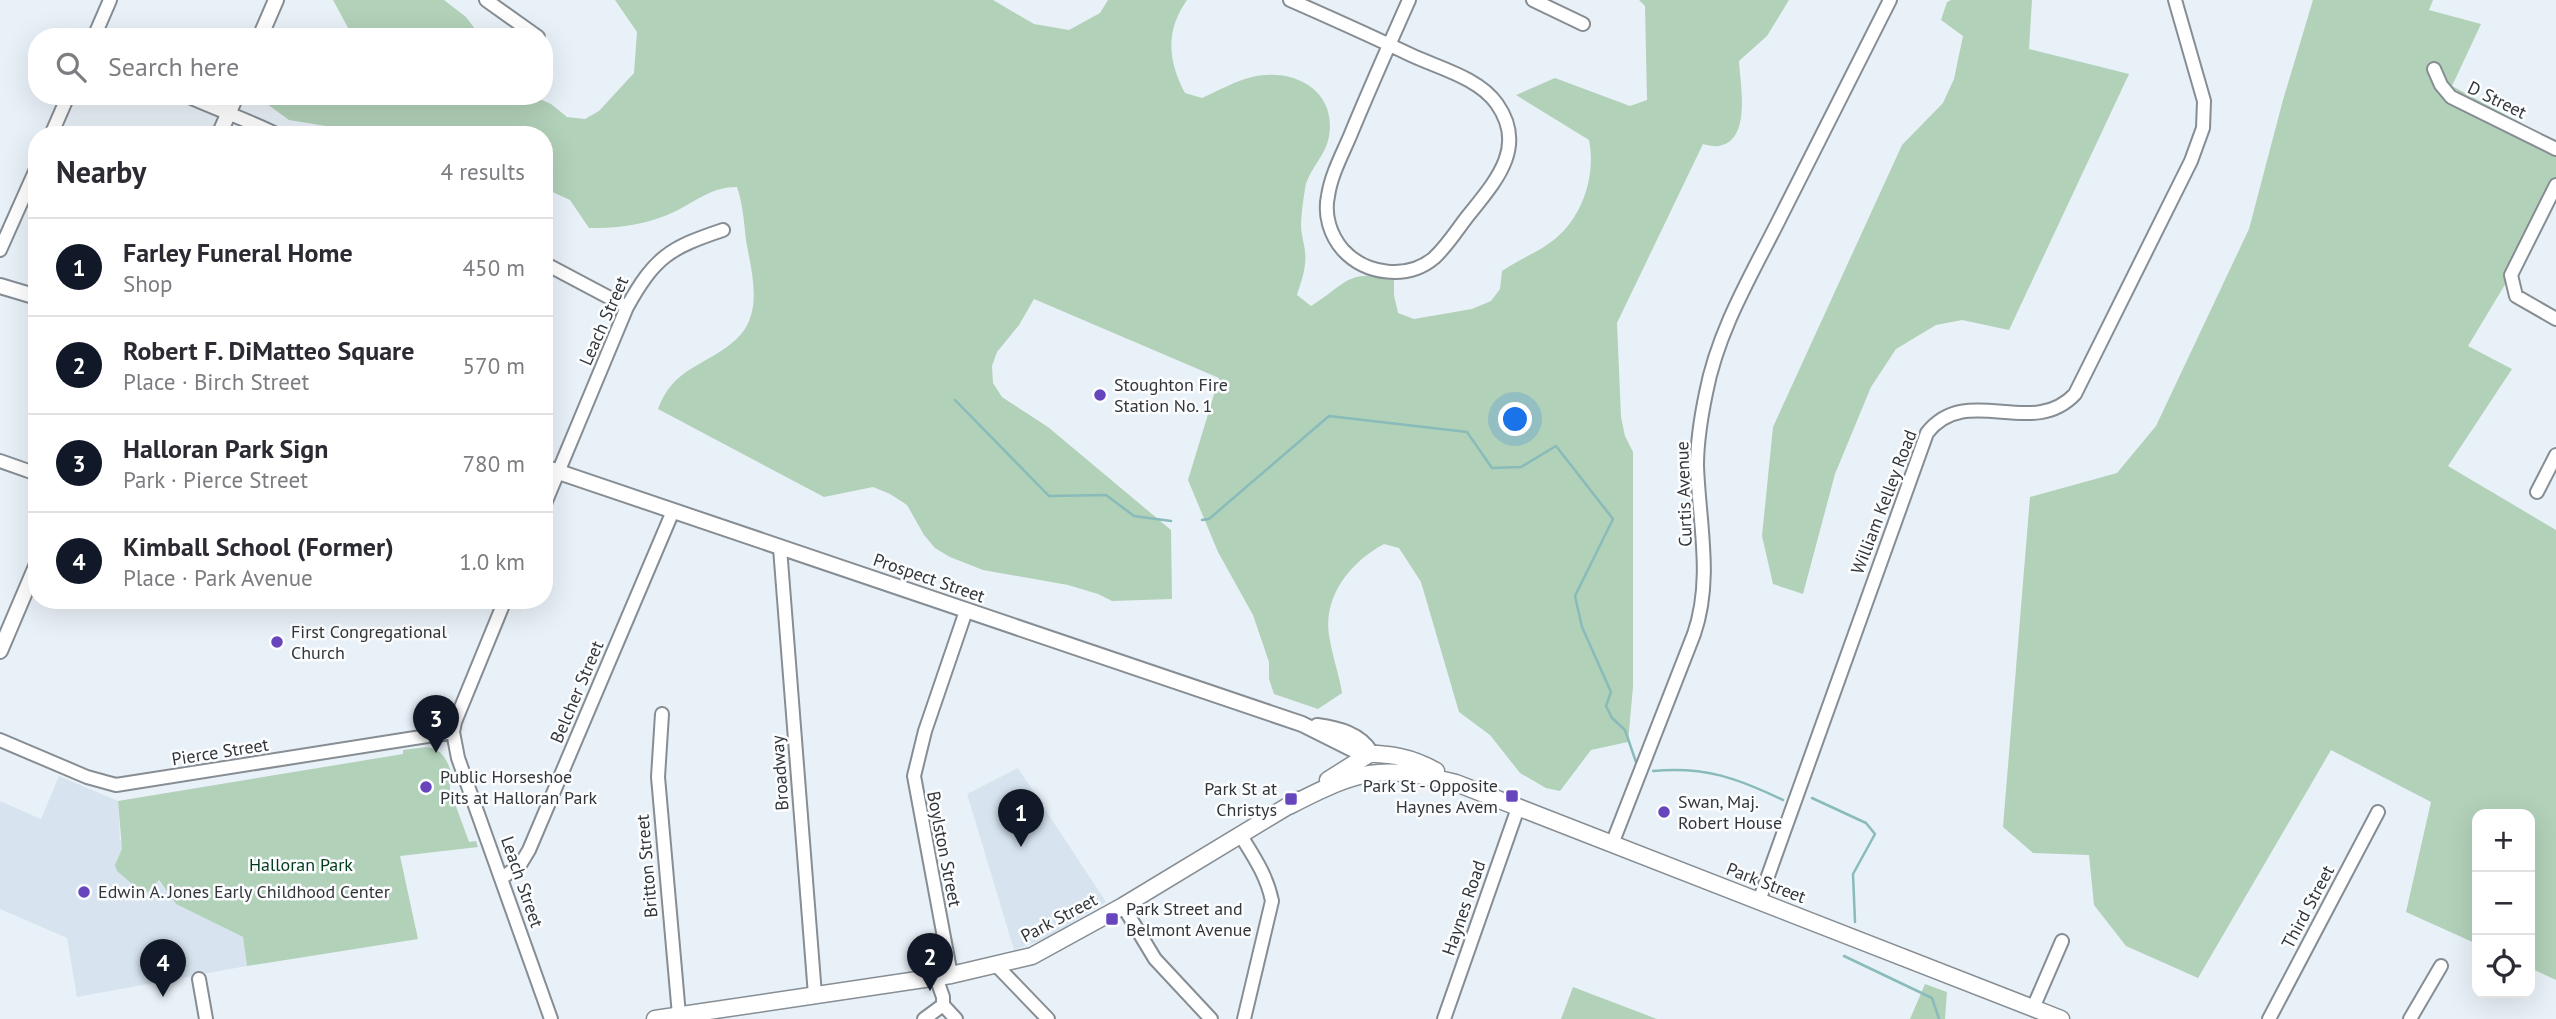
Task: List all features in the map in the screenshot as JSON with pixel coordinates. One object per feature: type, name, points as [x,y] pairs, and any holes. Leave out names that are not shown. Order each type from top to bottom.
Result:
[{"type":"main road","name":"Park Street","points":[[1289,807],[1354,759],[1387,753],[1424,764],[1456,783],[1518,808],[2061,1019]]},
{"type":"main road","points":[[1354,759],[1375,771]]},
{"type":"main road","name":"Park Street","points":[[655,1019],[997,966],[1041,953],[1325,788],[1375,771],[1408,772],[1456,783]]},
{"type":"street","points":[[98,28],[110,0]]},
{"type":"street","points":[[264,28],[276,0]]},
{"type":"street","points":[[486,0],[526,28]]},
{"type":"street","points":[[1290,0],[1388,44],[1482,89],[1494,100],[1503,114],[1509,140],[1507,156],[1499,177],[1441,251],[1419,267],[1391,272],[1364,266],[1346,253],[1331,230],[1327,208],[1333,178],[1388,44],[1409,0]]},
{"type":"street","points":[[1533,0],[1583,24]]},
{"type":"street","name":"Curtis Avenue","points":[[1612,844],[1694,634],[1702,604],[1704,553],[1698,484],[1698,445],[1706,393],[1718,346],[1742,293],[1890,0]]},
{"type":"street","name":"William Kelley Road","points":[[1759,901],[1927,433],[1942,418],[1964,410],[2028,414],[2065,405],[2075,394],[2191,161],[2203,128],[2204,101],[2175,0]]},
{"type":"street","name":"D Street","points":[[2434,69],[2441,85],[2451,97],[2556,149]]},
{"type":"street","points":[[55,126],[64,105]]},
{"type":"street","points":[[208,105],[257,126]]},
{"type":"street","points":[[223,126],[232,105]]},
{"type":"street","points":[[2556,185],[2511,275],[2516,296],[2556,319]]},
{"type":"street","points":[[0,250],[28,187]]},
{"type":"street","name":"Leach Street","points":[[553,465],[644,276],[674,249],[723,230]]},
{"type":"street","points":[[553,268],[627,307]]},
{"type":"street","points":[[0,286],[28,294]]},
{"type":"street","points":[[2537,492],[2556,455]]},
{"type":"street","points":[[0,461],[28,471]]},
{"type":"street","name":"Prospect Street","points":[[553,470],[1302,724],[1332,739],[1354,759],[1361,739],[1302,724]]},
{"type":"street","name":"Belcher Street","points":[[502,878],[516,869],[529,850],[673,511]]},
{"type":"street","name":"Broadway","points":[[780,548],[815,995]]},
{"type":"street","points":[[0,651],[28,585]]},
{"type":"street","points":[[453,732],[501,609]]},
{"type":"street","name":"Boylston Street","points":[[943,1005],[944,976],[914,776],[925,730],[966,611]]},
{"type":"street","name":"Britton Street","points":[[662,714],[657,777],[679,1015]]},
{"type":"street","name":"Leach Street","points":[[453,732],[458,758],[551,1019]]},
{"type":"street","name":"Pierce Street","points":[[0,740],[87,777],[116,785],[453,732]]},
{"type":"street","name":"Haynes Road","points":[[1444,1019],[1518,808]]},
{"type":"street","name":"Third Street","points":[[2269,1019],[2378,812]]},
{"type":"street","points":[[1241,836],[1262,870],[1272,901],[1244,1019]]},
{"type":"street","points":[[1123,905],[1155,958],[1211,1019]]},
{"type":"street","points":[[2033,1008],[2062,941]]},
{"type":"street","points":[[997,966],[1048,1019]]},
{"type":"street","points":[[2410,1019],[2441,966]]},
{"type":"street","points":[[199,979],[206,1019]]},
{"type":"street","points":[[924,1019],[943,1005],[956,1019]]},
{"type":"shaded area","points":[[1018,768],[1106,902],[1047,938],[1014,950],[967,794]]},
{"type":"shaded area","name":"Edwin A. Jones Early Childhood Center","points":[[59,776],[118,801],[120,840],[158,880],[176,904],[243,937],[247,966],[77,997],[67,938],[0,909],[0,801],[41,819]]},
{"type":"green space","points":[[333,0],[444,0],[466,17],[474,28],[348,28]]},
{"type":"green space","points":[[615,0],[993,0],[1034,24],[1069,30],[1100,13],[1108,0],[1187,0],[1175,23],[1171,46],[1175,69],[1185,93],[1202,98],[1252,77],[1282,75],[1308,85],[1319,94],[1326,106],[1330,120],[1329,136],[1304,194],[1301,227],[1305,259],[1297,295],[1311,306],[1356,277],[1378,276],[1394,279],[1398,313],[1414,319],[1472,309],[1491,301],[1500,289],[1502,271],[1555,239],[1565,230],[1580,207],[1591,167],[1589,140],[1516,95],[1555,78],[1630,106],[1647,100],[1645,6],[1639,0],[1789,0],[1767,36],[1739,61],[1742,110],[1736,133],[1729,142],[1719,146],[1703,144],[1617,323],[1621,417],[1625,436],[1633,452],[1633,687],[1628,742],[1591,750],[1560,791],[1546,788],[1520,773],[1490,735],[1459,712],[1421,582],[1399,548],[1384,544],[1351,570],[1335,593],[1331,606],[1329,635],[1342,693],[1318,709],[1274,694],[1269,679],[1269,662],[1253,615],[1218,552],[1188,480],[1219,378],[1034,299],[1019,325],[997,352],[992,366],[993,383],[1002,397],[1048,427],[1171,530],[1172,599],[1112,601],[1068,585],[983,570],[935,548],[924,535],[907,505],[890,494],[873,487],[824,497],[658,409],[664,395],[680,376],[733,342],[743,332],[749,320],[753,308],[753,281],[737,187],[713,192],[666,216],[645,222],[611,228],[589,228],[570,200],[553,192],[553,126],[326,126],[289,120],[268,105],[552,105],[567,117],[585,119],[599,111],[634,73],[637,32]]},
{"type":"green space","points":[[2032,0],[2029,49],[2129,74],[2009,330],[1962,320],[1936,325],[1896,349],[1871,387],[1835,474],[1803,594],[1773,584],[1762,536],[1773,427],[1902,145],[1943,103],[1954,79],[1963,36],[1941,20],[1947,2]]},
{"type":"green space","points":[[2313,0],[2433,0],[2429,10],[2481,24],[2452,86],[2556,142],[2556,200],[2468,346],[2512,369],[2448,466],[2556,530],[2556,980],[2535,970],[2535,809],[2472,809],[2472,942],[2406,912],[2431,802],[2331,750],[2198,978],[2126,946],[2094,905],[2089,855],[2033,853],[2003,827],[2030,497],[2117,473],[2156,426],[2249,229]]},
{"type":"green space","name":"Halloran Park","points":[[426,747],[437,750],[447,762],[453,778],[450,790],[469,842],[476,841],[478,847],[400,856],[418,939],[247,966],[243,937],[176,904],[159,880],[145,895],[117,871],[115,865],[122,849],[118,801],[403,754],[403,750]]},
{"type":"green space","points":[[1925,984],[1947,992],[1945,1019],[1910,1019]]},
{"type":"green space","points":[[1573,987],[1657,1019],[1561,1019]]},
{"type":"waterway","points":[[955,400],[1049,496],[1106,495],[1134,516],[1171,521]]},
{"type":"waterway","points":[[1202,520],[1209,519],[1329,416],[1467,432],[1492,468],[1521,467],[1556,446],[1613,519],[1575,596],[1582,627],[1611,692],[1606,706],[1612,718],[1625,730],[1636,762]]},
{"type":"waterway","points":[[1653,771],[1688,770],[1720,775],[1783,800]]},
{"type":"waterway","points":[[1812,798],[1866,823],[1875,834],[1853,874],[1855,922]]},
{"type":"waterway","points":[[1844,956],[1932,998],[1939,1019]]},
{"type":"place","name":"Stoughton Fire Station No. 1","points":[[1100,395]]},
{"type":"place","name":"First Congregational Church","points":[[277,642]]},
{"type":"place","name":"Halloran Park Sign","points":[[436,753]]},
{"type":"place","name":"Public Horseshoe Pits at Halloran Park","points":[[426,787]]},
{"type":"place","name":"Park St - Opposite Haynes Avem","points":[[1512,796]]},
{"type":"place","name":"Park St at Christys","points":[[1291,799]]},
{"type":"place","name":"Swan, Maj. Robert House","points":[[1664,812]]},
{"type":"place","name":"Farley Funeral Home","points":[[1021,847]]},
{"type":"place","name":"Edwin A. Jones Early Childhood Center","points":[[84,892]]},
{"type":"place","name":"Park Street and Belmont Avenue","points":[[1112,919]]},
{"type":"place","name":"Robert F. DiMatteo Square","points":[[930,991]]},
{"type":"place","name":"Kimball School (Former)","points":[[163,997]]}]
